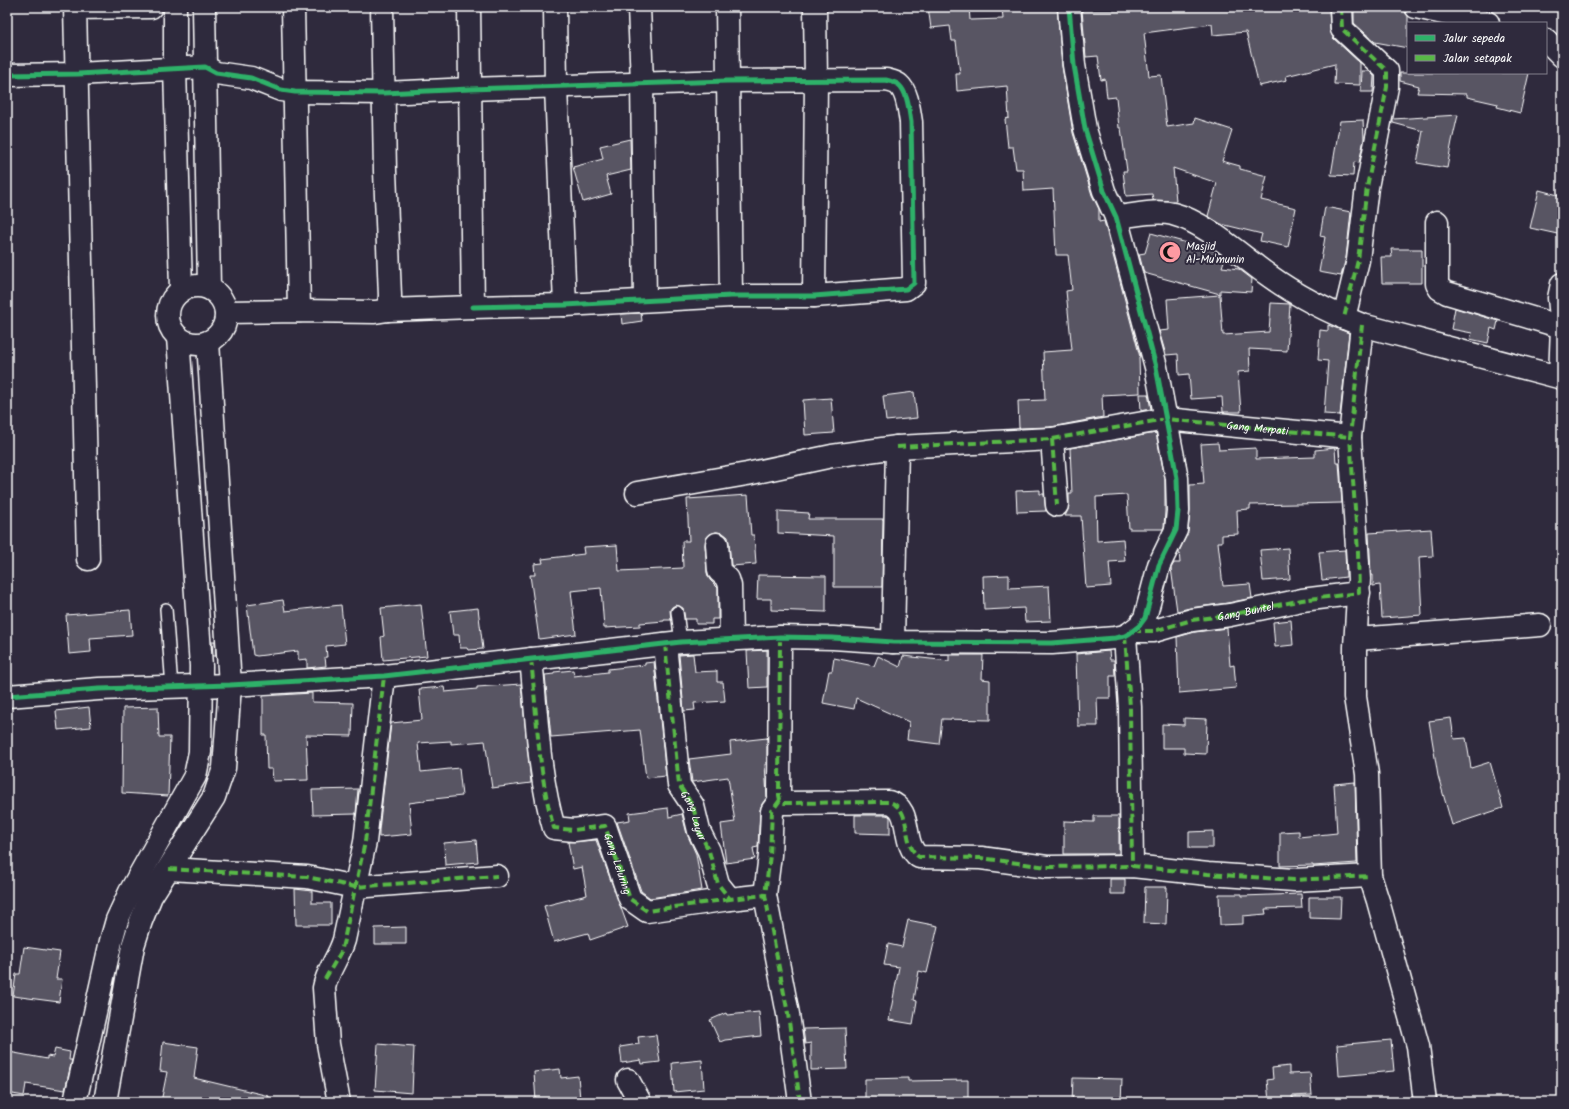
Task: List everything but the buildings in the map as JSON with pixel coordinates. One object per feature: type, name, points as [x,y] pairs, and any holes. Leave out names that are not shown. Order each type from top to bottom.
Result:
[{"type":"street","points":[[88,559],[78,74],[75,8],[151,7]]},
{"type":"street","points":[[175,7],[175,68],[181,290]]},
{"type":"street","points":[[204,7],[210,288]]},
{"type":"street","points":[[293,7],[299,311]]},
{"type":"street","points":[[382,7],[390,290],[388,310]]},
{"type":"street","points":[[469,7],[473,307]]},
{"type":"street","points":[[555,7],[556,87],[565,305]]},
{"type":"street","points":[[639,7],[642,83],[645,300]]},
{"type":"street","points":[[727,7],[731,296]]},
{"type":"street","points":[[814,296],[816,80],[815,7]]},
{"type":"street","points":[[1069,7],[1074,65],[1085,128],[1104,192],[1116,217],[1156,367],[1178,478],[1178,511],[1176,530],[1159,565],[1145,618],[1139,626],[1129,633],[1128,656],[1131,714],[1132,866]]},
{"type":"street","points":[[1341,7],[1342,29],[1387,71],[1387,87],[1367,187],[1358,260],[1353,322],[1350,437],[1358,552],[1359,593],[1354,661],[1355,697],[1367,774],[1370,876],[1418,1046],[1425,1102]]},
{"type":"street","points":[[1416,7],[1484,22]]},
{"type":"street","points":[[1547,41],[1562,56]]},
{"type":"street","points":[[7,75],[78,74],[205,67],[216,73],[251,78],[281,90],[295,92],[384,93],[642,83],[816,80],[886,80],[898,84],[904,92],[911,122],[914,283],[906,289],[814,296],[731,296],[565,305],[388,310],[375,312],[226,312]]},
{"type":"street","points":[[1116,217],[1156,212],[1172,213],[1207,231],[1298,295],[1353,322],[1561,377],[1562,327],[1559,298],[1562,284]]},
{"type":"street","points":[[1437,222],[1438,284],[1443,291],[1562,327]]},
{"type":"street","points":[[190,286],[210,288],[218,294],[224,302],[226,322],[216,337],[208,342],[198,344],[187,342],[178,337],[171,328],[168,318],[168,308],[173,298],[181,290],[190,286]]},
{"type":"street","points":[[75,1102],[111,940],[117,920],[130,892],[190,787],[198,767],[200,752],[202,666],[178,337]]},
{"type":"street","points":[[105,1102],[133,946],[141,921],[151,896],[214,797],[224,768],[230,685],[208,342]]},
{"type":"street","name":"Gang Merpati","points":[[637,493],[747,474],[832,456],[897,447],[1052,438],[1166,419],[1350,437]]},
{"type":"street","points":[[1052,438],[1057,504]]},
{"type":"street","points":[[894,642],[897,447]]},
{"type":"street","points":[[717,544],[719,571],[728,579],[730,586],[731,640]]},
{"type":"street","name":"Gang Buntel","points":[[7,696],[99,689],[230,685],[384,676],[673,643],[780,637],[832,638],[894,642],[1052,643],[1115,638],[1129,633],[1154,631],[1192,620],[1230,615],[1302,600],[1359,593]]},
{"type":"street","points":[[1356,638],[1540,625]]},
{"type":"street","points":[[780,637],[780,800],[772,811],[770,855],[765,895],[788,1014],[800,1102]]},
{"type":"street","name":"Gang Layur","points":[[673,643],[679,785],[693,806],[699,831],[709,851],[718,884],[730,900]]},
{"type":"street","name":"Gang Leluring","points":[[531,659],[540,753],[548,807],[554,828],[574,830],[605,826],[630,899],[647,911],[730,900]]},
{"type":"street","points":[[339,1102],[328,1044],[324,988],[326,979],[341,952],[365,842],[384,676]]},
{"type":"street","points":[[780,800],[784,803],[889,802],[896,804],[905,818],[910,845],[914,853],[919,856],[981,858],[1047,867],[1132,866],[1208,874],[1294,880],[1370,876]]},
{"type":"street","points":[[169,869],[307,877],[355,887],[497,876]]},
{"type":"street","points":[[730,900],[765,895]]},
{"type":"street","points":[[628,1080],[640,1102]]},
{"type":"lane","points":[[166,609],[172,687]]},
{"type":"lane","points":[[673,643],[677,612]]},
{"type":"marked path","points":[[1341,7],[1342,29],[1387,71],[1387,87],[1367,187],[1358,260],[1344,318]]},
{"type":"marked path","points":[[1133,631],[1154,631],[1192,620],[1230,615],[1302,600],[1359,593],[1358,552],[1350,437],[1362,325]]},
{"type":"marked path","points":[[897,447],[1052,439],[1166,419],[1350,437]]},
{"type":"marked path","points":[[1052,439],[1057,505]]},
{"type":"marked path","points":[[1125,636],[1130,707],[1132,866]]},
{"type":"marked path","points":[[780,637],[779,795],[780,800],[784,803],[889,802],[897,806],[902,812],[913,851],[919,857],[981,858],[1047,867],[1132,866],[1208,874],[1294,880],[1370,876]]},
{"type":"marked path","points":[[665,644],[679,785],[693,806],[699,831],[709,851],[718,884],[730,899],[765,895]]},
{"type":"marked path","points":[[531,659],[541,766],[544,787],[554,828],[574,830],[605,826],[630,899],[647,911],[730,899]]},
{"type":"marked path","points":[[325,979],[341,952],[365,842],[384,676]]},
{"type":"marked path","points":[[780,800],[772,811],[770,855],[765,895],[788,1014],[800,1102]]},
{"type":"marked path","points":[[169,869],[307,877],[355,887],[497,876]]},
{"type":"cycle path","points":[[7,696],[99,689],[230,685],[384,676],[681,642],[780,637],[833,638],[893,642],[1052,643],[1115,638],[1125,636],[1130,633],[1139,626],[1145,618],[1159,565],[1176,530],[1178,511],[1177,478],[1156,367],[1116,217],[1104,191],[1085,129],[1074,65],[1069,7]]},
{"type":"cycle path","points":[[7,75],[78,74],[205,67],[216,73],[251,78],[281,90],[295,92],[384,93],[727,81],[886,80],[898,84],[902,88],[908,102],[911,122],[914,283],[906,289],[814,296],[731,296],[565,305],[473,307]]},
{"type":"place","name":"Masjid Al-Mu'munin","points":[[1170,252]]}]
